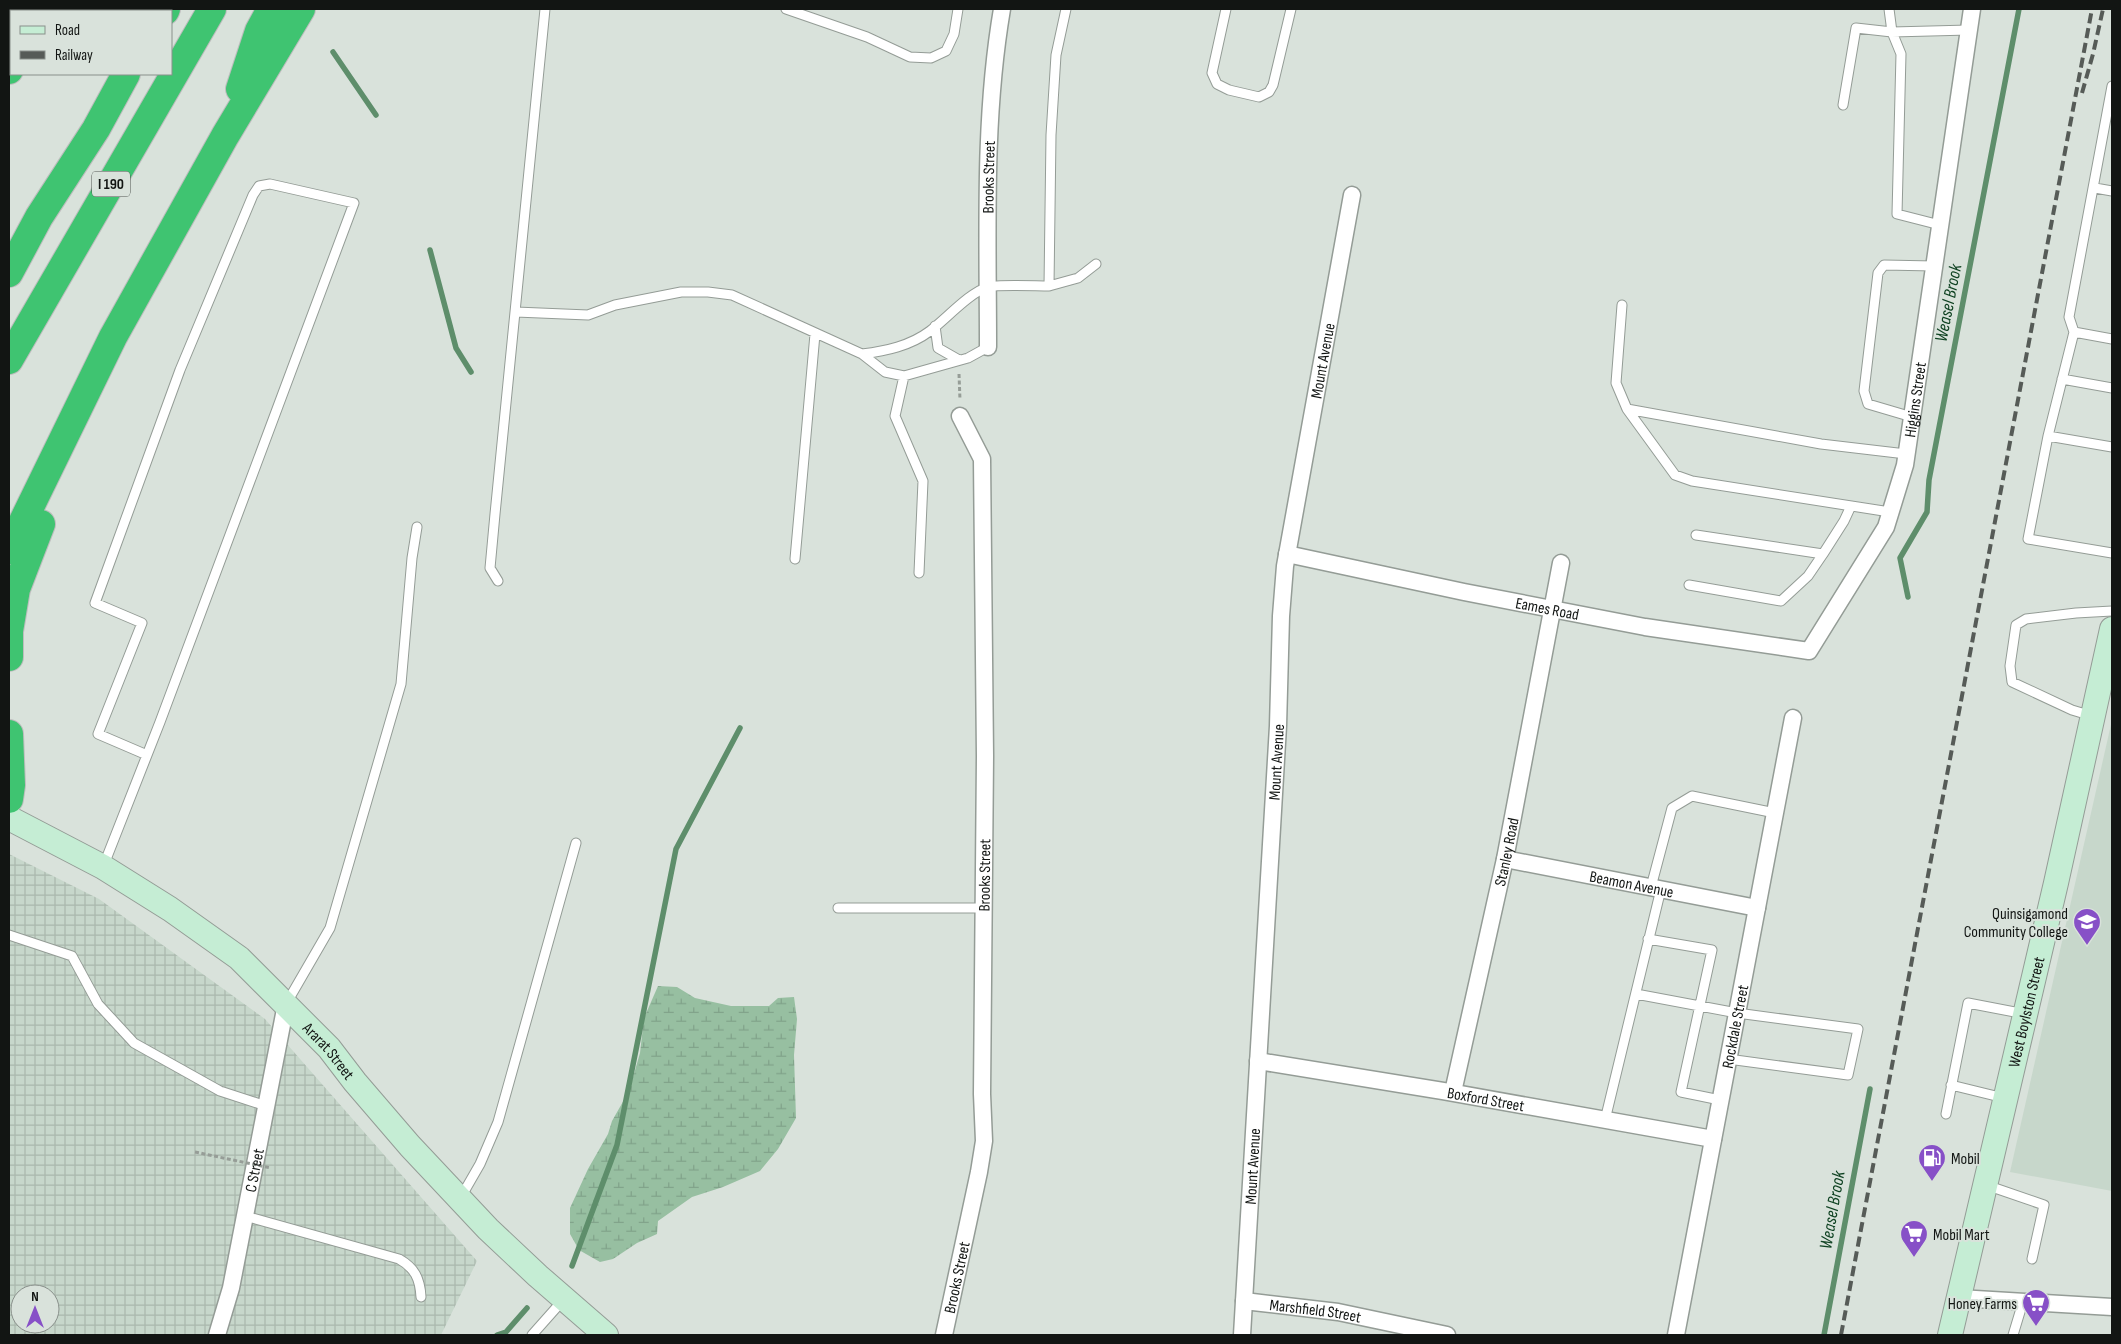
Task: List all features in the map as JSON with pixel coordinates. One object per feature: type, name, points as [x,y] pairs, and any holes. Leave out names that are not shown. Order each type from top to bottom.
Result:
[{"type":"highway","name":"I 190","points":[[9,360],[212,9]]},
{"type":"highway","points":[[225,136],[259,31],[271,9]]},
{"type":"highway","points":[[9,550],[113,337],[225,136],[301,9]]},
{"type":"highway","name":"I 190","points":[[9,272],[39,218],[96,129],[125,75]]},
{"type":"highway","points":[[9,657],[9,631],[16,588],[25,560],[58,482],[66,430]]},
{"type":"highway","points":[[9,734],[11,785],[9,799]]},
{"type":"main road","name":"West Boylston Street","points":[[1950,1335],[2094,717],[2112,629]]},
{"type":"main road","name":"Ararat Street","points":[[9,818],[103,867],[170,909],[239,958],[329,1048],[354,1082],[460,1200],[520,1260],[606,1335]]},
{"type":"street","name":"Brooks Street","points":[[988,347],[989,128],[993,64],[1002,9]]},
{"type":"street","name":"Higgins Street","points":[[1809,651],[1886,527],[1905,465],[1972,9]]},
{"type":"street","name":"Mount Avenue","points":[[1242,1335],[1278,726],[1281,616],[1288,554],[1352,195]]},
{"type":"street","name":"Brooks Street","points":[[944,1335],[984,1141],[982,1094],[986,756],[982,459],[960,416]]},
{"type":"street","name":"Eames Road","points":[[1288,554],[1645,627],[1809,651]]},
{"type":"street","name":"Stanley Road","points":[[1452,1092],[1506,859],[1561,563]]},
{"type":"street","name":"Rockdale Street","points":[[1676,1335],[1793,718]]},
{"type":"street","name":"Beamon Avenue","points":[[1506,859],[1757,908]]},
{"type":"street","name":"C Street","points":[[217,1335],[231,1288],[286,1004]]},
{"type":"street","name":"Boxford Street","points":[[1258,1061],[1452,1092],[1713,1139]]},
{"type":"street","points":[[1959,1298],[2112,1307]]},
{"type":"street","name":"Marshfield Street","points":[[1244,1301],[1338,1312],[1447,1335]]},
{"type":"lane","points":[[498,581],[490,568],[545,9]]},
{"type":"lane","points":[[786,9],[867,38],[910,57],[931,58],[946,51],[954,34],[958,9]]},
{"type":"lane","points":[[1049,286],[1052,134],[1056,55],[1066,9]]},
{"type":"lane","points":[[1226,9],[1212,73],[1217,84],[1229,90],[1259,97],[1268,92],[1273,85],[1292,9]]},
{"type":"lane","points":[[1889,9],[1892,32],[1901,54],[1897,214],[1940,225]]},
{"type":"lane","points":[[1843,105],[1856,28],[1892,32],[1969,30]]},
{"type":"lane","points":[[2112,86],[2095,188],[2070,317],[2074,332],[2048,436],[2028,538],[2112,553]]},
{"type":"lane","points":[[103,867],[160,722],[354,203],[270,184],[259,186],[253,195],[180,370],[95,603],[142,623],[98,734],[147,755]]},
{"type":"lane","points":[[2095,188],[2112,191]]},
{"type":"lane","points":[[862,354],[881,352],[908,344],[935,326],[966,300],[988,287],[1049,286],[1078,278],[1096,264]]},
{"type":"lane","points":[[1912,417],[1868,404],[1864,391],[1878,273],[1884,265],[1934,266]]},
{"type":"lane","points":[[516,312],[588,315],[615,306],[681,292],[708,292],[732,295],[862,354],[885,372],[904,376],[959,360],[988,347]]},
{"type":"lane","points":[[1622,305],[1616,383],[1627,409],[1675,475],[1692,481],[1890,512]]},
{"type":"lane","points":[[935,326],[938,348],[959,360]]},
{"type":"lane","points":[[2074,332],[2112,339]]},
{"type":"lane","points":[[795,559],[815,334]]},
{"type":"lane","points":[[904,376],[896,416],[924,481],[919,573]]},
{"type":"lane","points":[[2062,379],[2112,388]]},
{"type":"lane","points":[[1627,409],[1821,444],[1906,454]]},
{"type":"lane","points":[[2048,436],[2112,448]]},
{"type":"lane","points":[[1689,585],[1781,601],[1808,576],[1844,521],[1851,506]]},
{"type":"lane","points":[[286,1004],[330,928],[401,684],[412,558],[417,527]]},
{"type":"lane","points":[[1696,535],[1823,554]]},
{"type":"lane","points":[[2094,717],[2072,710],[2012,682],[2010,666],[2016,625],[2026,619],[2112,611]]},
{"type":"lane","points":[[1605,1120],[1648,939],[1672,808],[1692,796],[1775,813]]},
{"type":"lane","points":[[460,1200],[480,1164],[498,1122],[576,843]]},
{"type":"lane","points":[[838,908],[984,908]]},
{"type":"lane","points":[[9,935],[72,956],[98,1004],[134,1043],[220,1092],[266,1106]]},
{"type":"lane","points":[[1648,939],[1712,950],[1682,1092],[1720,1100]]},
{"type":"lane","points":[[1636,994],[1736,1013],[1858,1029],[1848,1074],[1728,1059]]},
{"type":"lane","points":[[1946,1114],[1968,1003],[2025,1014]]},
{"type":"lane","points":[[1951,1085],[2006,1099]]},
{"type":"lane","points":[[1986,1185],[2044,1205],[2032,1259]]},
{"type":"lane","points":[[245,1216],[399,1259],[414,1270],[420,1285],[421,1297]]},
{"type":"lane","points":[[532,1335],[564,1299]]},
{"type":"lane","points":[[2013,1335],[2023,1302]]},
{"type":"path","points":[[959,360],[960,416]]},
{"type":"path","points":[[195,1152],[271,1168]]},
{"type":"shaded area","name":"Quinsigamond Community College","points":[[2112,720],[2112,1191],[2010,1172]]},
{"type":"shaded area","points":[[9,854],[99,899],[265,1019],[477,1261],[441,1335],[9,1335]]},
{"type":"green space","points":[[658,986],[677,987],[695,998],[731,1006],[769,1006],[778,998],[794,997],[797,1019],[794,1055],[796,1118],[778,1149],[760,1171],[723,1187],[692,1197],[658,1221],[657,1234],[637,1243],[613,1259],[600,1262],[579,1250],[570,1234],[570,1208],[588,1169],[608,1134],[612,1121],[629,1091],[640,1053],[644,1018]]},
{"type":"waterway","name":"Weasel Brook","points":[[1908,597],[1900,558],[1927,512],[1929,480],[2019,9]]},
{"type":"waterway","points":[[333,52],[376,115]]},
{"type":"waterway","points":[[430,250],[456,348],[471,372]]},
{"type":"waterway","points":[[572,1266],[617,1145],[676,849],[740,728]]},
{"type":"waterway","name":"Weasel Brook","points":[[1824,1335],[1870,1089]]},
{"type":"waterway","points":[[497,1335],[506,1332],[527,1308]]},
{"type":"railway","points":[[1841,1335],[2092,9]]},
{"type":"railway","points":[[2082,93],[2103,9]]},
{"type":"place","name":"Quinsigamond Community College","points":[[2087,946]]},
{"type":"place","name":"Mobil","points":[[1932,1182]]},
{"type":"place","name":"Mobil Mart","points":[[1914,1258]]},
{"type":"place","name":"Honey Farms","points":[[2036,1327]]}]
